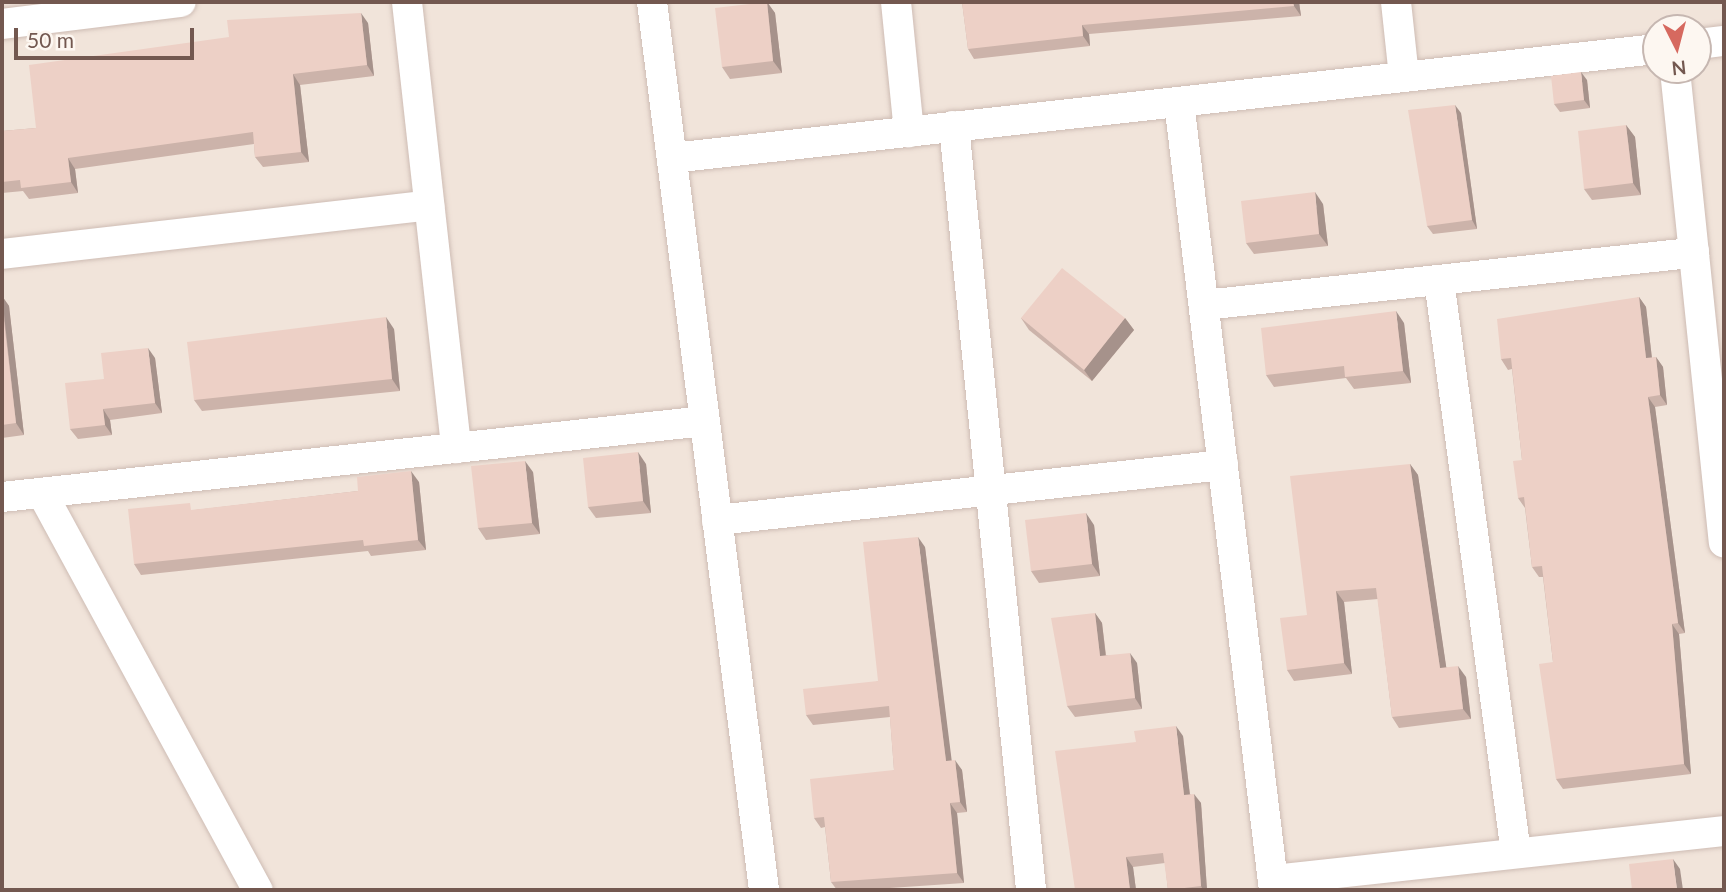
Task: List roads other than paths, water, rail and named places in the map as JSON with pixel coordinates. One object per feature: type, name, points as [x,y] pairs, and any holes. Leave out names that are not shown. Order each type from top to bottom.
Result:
[{"type":"street","points":[[2,24],[181,2]]},
{"type":"street","points":[[407,2],[456,448]]},
{"type":"street","points":[[652,2],[764,890]]},
{"type":"street","points":[[896,2],[909,132]]},
{"type":"street","points":[[1396,2],[1404,77]]},
{"type":"street","points":[[672,158],[1642,51]]},
{"type":"street","points":[[1676,84],[1724,542]]},
{"type":"street","points":[[1179,102],[1274,885],[1516,853],[1724,831]]},
{"type":"street","points":[[954,126],[1031,890]]},
{"type":"street","points":[[2,254],[429,205]]},
{"type":"street","points":[[1204,305],[1694,253]]},
{"type":"street","points":[[1440,280],[1516,853]]},
{"type":"street","points":[[2,497],[705,421]]},
{"type":"street","points":[[717,520],[1223,464]]},
{"type":"street","points":[[41,493],[258,890]]}]
